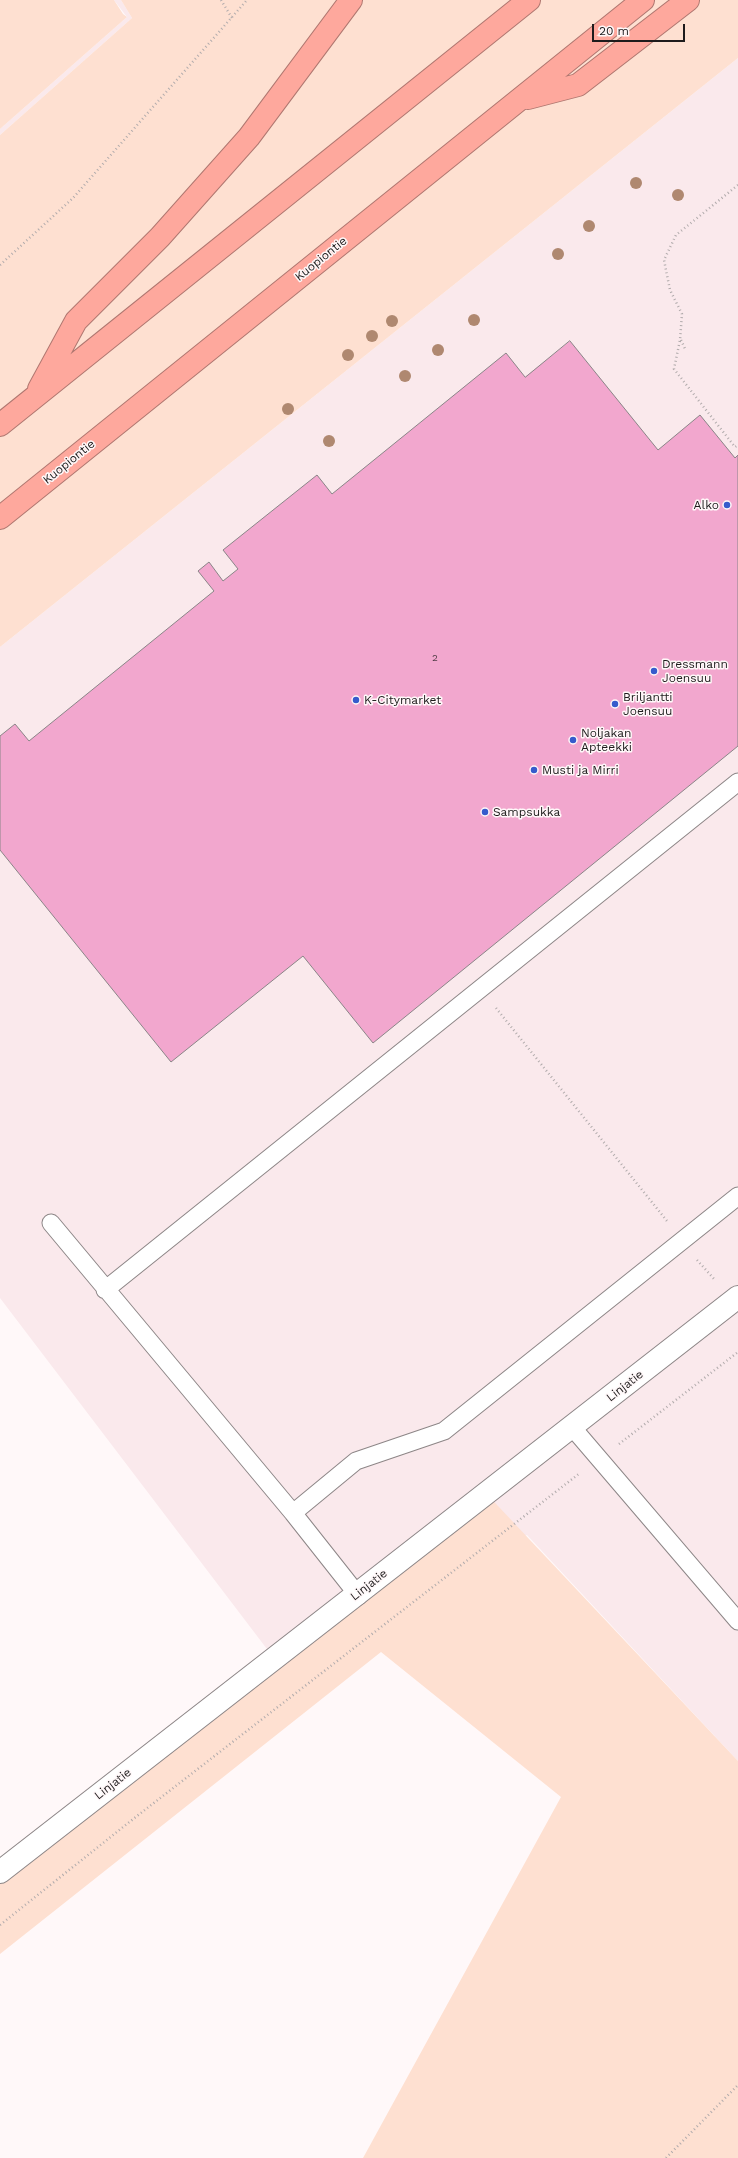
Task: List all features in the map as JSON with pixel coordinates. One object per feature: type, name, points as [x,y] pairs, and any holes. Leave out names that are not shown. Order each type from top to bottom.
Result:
[{"type":"highway","points":[[34,398],[76,321],[160,237],[248,137],[350,0]]},
{"type":"highway","points":[[0,425],[529,0]]},
{"type":"highway","name":"Kuopiontie","points":[[0,518],[643,0]]},
{"type":"highway","points":[[519,101],[578,85],[688,0]]},
{"type":"street","name":"Linjatie","points":[[0,1872],[738,1297]]},
{"type":"lane","points":[[106,1290],[738,782]]},
{"type":"lane","points":[[293,1512],[356,1461],[444,1432],[738,1196]]},
{"type":"lane","points":[[51,1223],[293,1512],[357,1594]]},
{"type":"lane","points":[[572,1427],[738,1621]]},
{"type":"path","points":[[221,0],[232,18]]},
{"type":"path","points":[[0,265],[73,198],[247,0]]},
{"type":"path","points":[[738,185],[676,235],[664,260],[670,290],[682,314],[680,340],[674,369],[735,447],[738,445]]},
{"type":"path","points":[[680,340],[686,351]]},
{"type":"path","points":[[480,989],[710,1276]]},
{"type":"path","points":[[0,1925],[137,1816],[738,1352]]},
{"type":"path","points":[[666,2158],[738,2085]]},
{"type":"shaded area","points":[[0,0],[114,0],[123,14],[127,17],[0,129]]},
{"type":"shaded area","points":[[114,0],[121,0],[132,18],[0,135],[0,129],[127,17]]},
{"type":"shaded area","points":[[121,0],[738,0],[738,58],[0,647],[0,135],[132,18]]},
{"type":"shaded area","points":[[738,58],[738,1761],[527,1535],[270,1653],[0,1298],[0,647]]},
{"type":"shaded area","points":[[482,1489],[738,1761],[738,2158],[363,2158],[561,1797],[381,1652],[0,1954],[0,1862]]},
{"type":"building","points":[[570,341],[658,450],[700,415],[735,458],[738,455],[738,746],[373,1043],[303,956],[171,1062],[0,850],[0,736],[15,724],[29,741],[214,591],[198,571],[209,562],[223,581],[238,569],[223,550],[317,475],[332,494],[506,353],[525,377]]},
{"type":"place","name":"Alko","points":[[727,505]]},
{"type":"place","name":"Dressmann Joensuu","points":[[654,671]]},
{"type":"place","name":"K-Citymarket","points":[[356,700]]},
{"type":"place","name":"Briljantti Joensuu","points":[[615,704]]},
{"type":"place","name":"Noljakan Apteekki","points":[[573,740]]},
{"type":"place","name":"Musti ja Mirri","points":[[534,770]]},
{"type":"place","name":"Sampsukka","points":[[485,812]]}]
